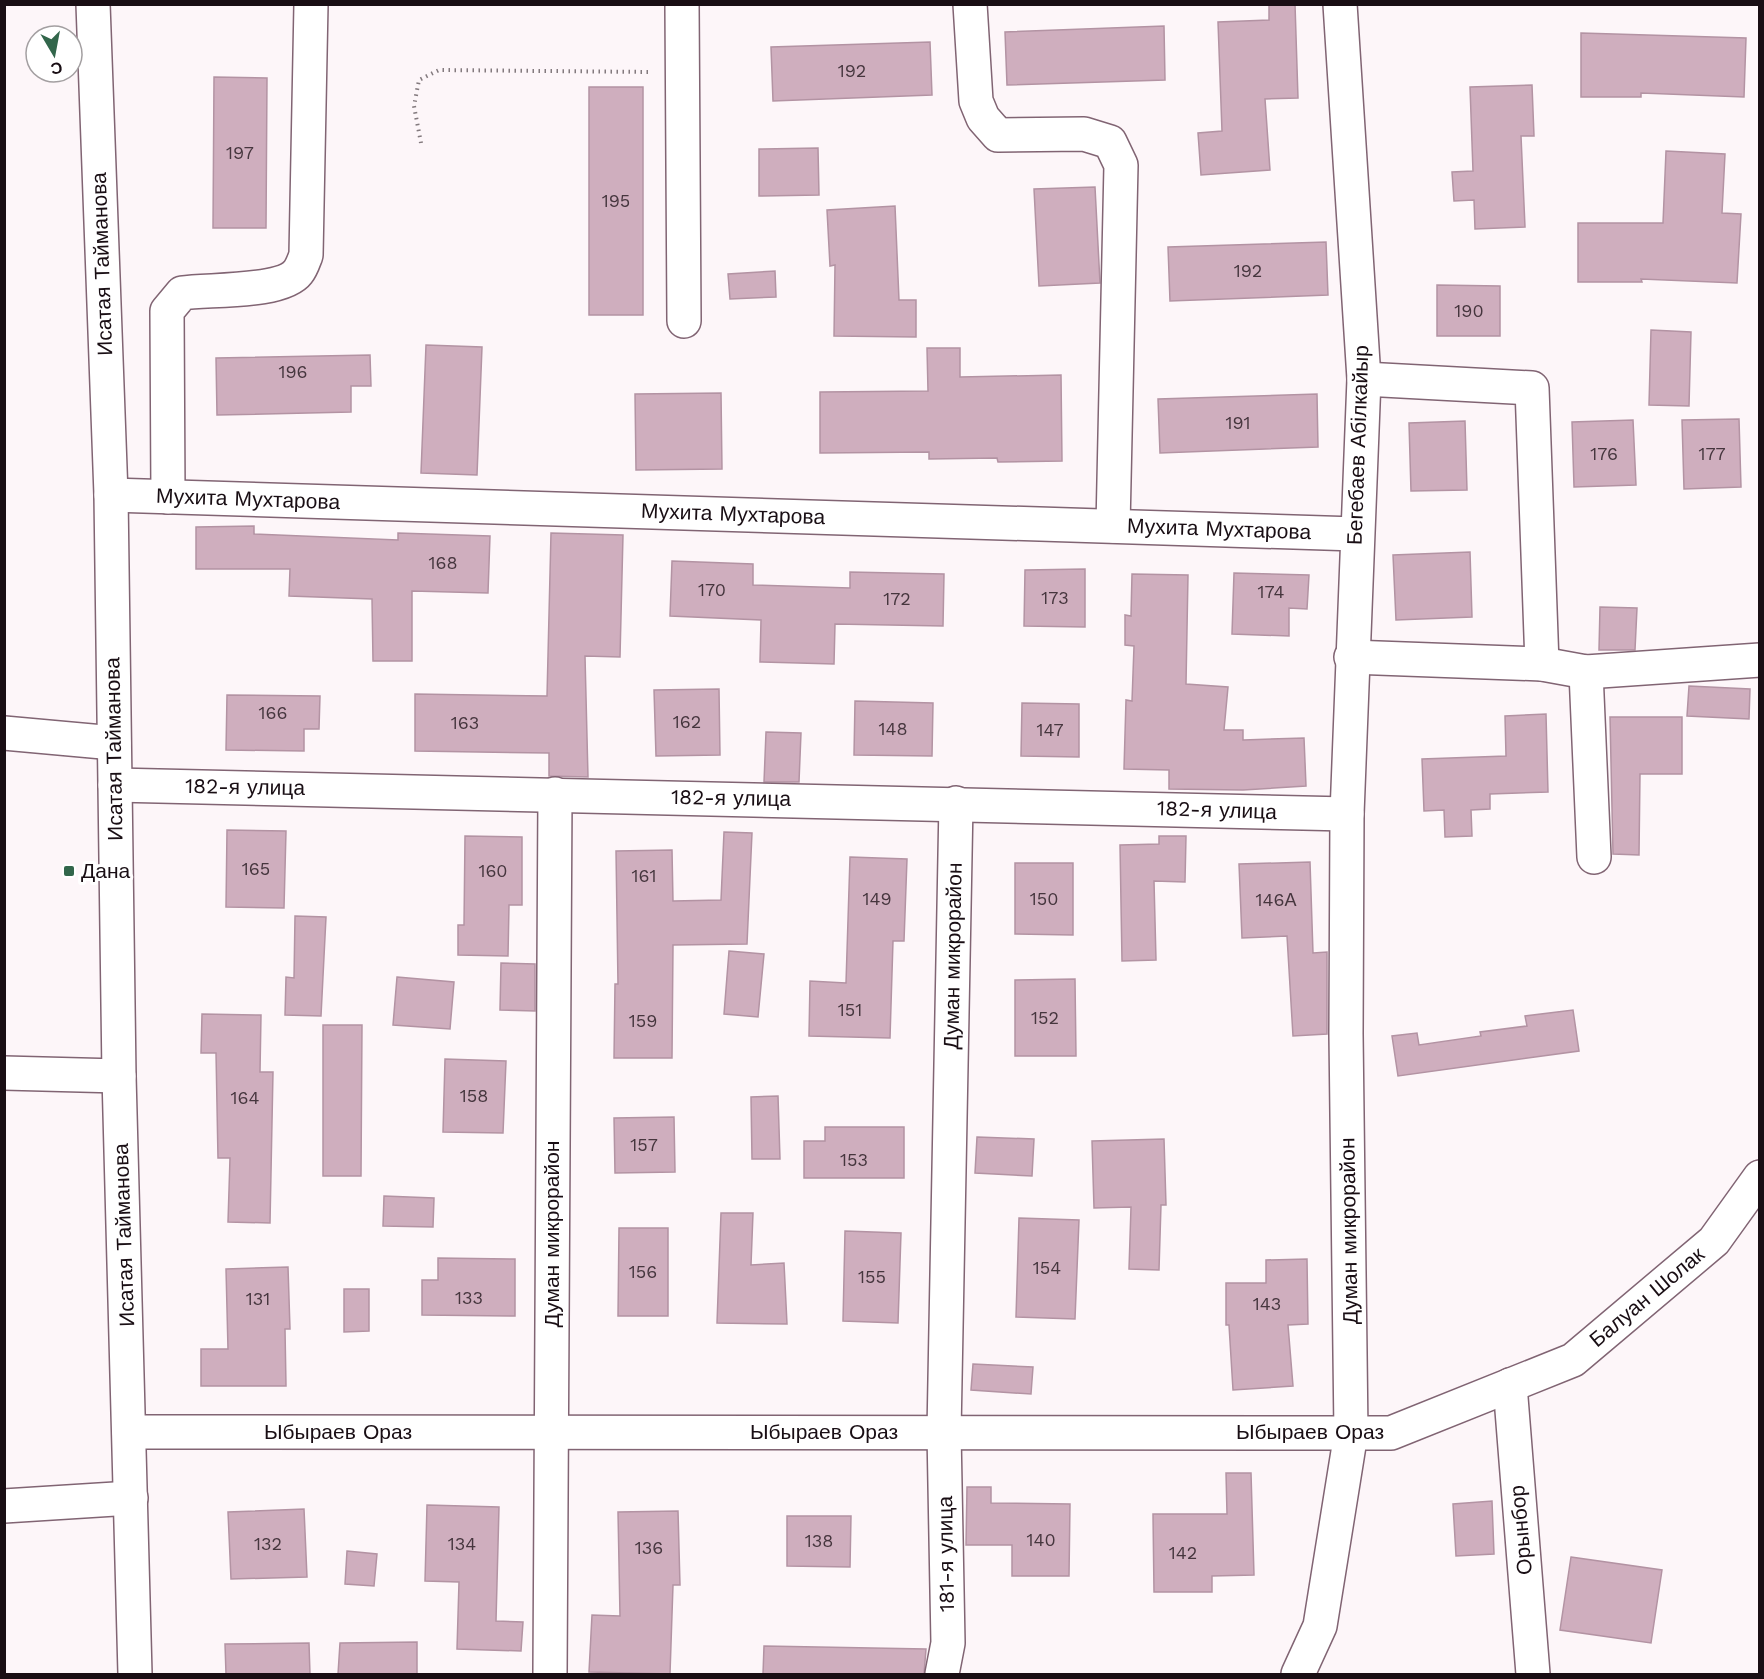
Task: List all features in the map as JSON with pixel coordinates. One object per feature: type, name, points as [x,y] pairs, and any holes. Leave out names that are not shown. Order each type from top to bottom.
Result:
[{"type":"street","name":"Исатая Тайманова","points":[[93,4],[111,495],[119,1076],[135,1674]]},
{"type":"street","points":[[168,497],[167,311],[182,293],[205,289],[272,287],[298,273],[306,255],[311,4]]},
{"type":"street","points":[[682,4],[684,321]]},
{"type":"street","points":[[970,4],[976,101],[982,118],[998,135],[1084,134],[1110,142],[1121,165],[1113,526]]},
{"type":"street","name":"Бегебаев Абілкайыр","points":[[1340,4],[1364,379],[1351,657],[1347,814]]},
{"type":"street","points":[[1364,379],[1532,388],[1542,664]]},
{"type":"street","name":"Мухита Мухтарова","points":[[111,495],[1356,534]]},
{"type":"street","points":[[1351,657],[1542,664],[1586,672],[1760,660]]},
{"type":"street","points":[[1586,672],[1594,857]]},
{"type":"street","points":[[4,733],[114,742]]},
{"type":"street","name":"182-я улица","points":[[115,785],[1347,814]]},
{"type":"street","name":"Думан микрорайон","points":[[550,1674],[555,794]]},
{"type":"street","name":"Думан микрорайон","points":[[944,1432],[956,803]]},
{"type":"street","name":"Думан микрорайон","points":[[1298,1674],[1320,1626],[1352,1433],[1346,1034],[1347,814]]},
{"type":"street","points":[[4,1074],[119,1076]]},
{"type":"street","name":"Балуан Шолак","points":[[1510,1385],[1573,1360],[1714,1241],[1760,1177]]},
{"type":"street","name":"Ыбыраев Ораз","points":[[129,1432],[1391,1432],[1510,1385]]},
{"type":"street","name":"Орынбор","points":[[1510,1385],[1533,1674]]},
{"type":"street","name":"181-я улица","points":[[942,1674],[948,1643],[944,1432]]},
{"type":"street","points":[[4,1506],[131,1498]]},
{"type":"path","points":[[421,143],[414,106],[419,80],[439,70],[682,72]]},
{"type":"building","points":[[1269,4],[1295,4],[1298,98],[1265,99],[1270,170],[1201,175],[1198,133],[1222,131],[1218,22],[1269,20]]},
{"type":"building","points":[[1164,26],[1165,80],[1007,85],[1005,32]]},
{"type":"building","points":[[1581,33],[1746,38],[1744,97],[1641,93],[1641,97],[1581,97]]},
{"type":"building","points":[[930,42],[932,95],[773,101],[771,47]]},
{"type":"building","points":[[214,77],[267,78],[266,228],[213,228]]},
{"type":"building","points":[[1532,85],[1534,136],[1521,136],[1525,227],[1475,229],[1474,200],[1454,201],[1452,172],[1473,171],[1470,87]]},
{"type":"building","points":[[589,87],[643,87],[643,315],[589,315]]},
{"type":"building","points":[[818,148],[819,195],[759,196],[759,149]]},
{"type":"building","points":[[1666,151],[1725,154],[1722,213],[1741,214],[1737,283],[1641,279],[1642,282],[1578,282],[1578,223],[1663,223]]},
{"type":"building","points":[[1095,187],[1100,283],[1039,286],[1034,189]]},
{"type":"building","points":[[895,206],[899,300],[916,300],[916,337],[834,336],[835,265],[830,266],[827,210]]},
{"type":"building","points":[[1326,242],[1328,295],[1170,301],[1168,247]]},
{"type":"building","points":[[775,271],[776,297],[730,299],[728,274]]},
{"type":"building","points":[[1437,285],[1500,286],[1500,336],[1437,336]]},
{"type":"building","points":[[1651,330],[1691,332],[1689,406],[1649,405]]},
{"type":"building","points":[[426,345],[482,347],[477,475],[421,473]]},
{"type":"building","points":[[927,348],[960,348],[960,377],[1061,375],[1062,461],[998,462],[997,458],[929,459],[929,452],[820,453],[820,392],[928,391]]},
{"type":"building","points":[[370,355],[371,386],[351,386],[351,412],[217,415],[216,358]]},
{"type":"building","points":[[721,393],[722,469],[636,470],[635,394]]},
{"type":"building","points":[[1317,394],[1318,447],[1160,453],[1158,399]]},
{"type":"building","points":[[1739,419],[1741,487],[1684,489],[1682,420]]},
{"type":"building","points":[[1633,420],[1636,485],[1574,487],[1572,422]]},
{"type":"building","points":[[1465,421],[1467,490],[1411,491],[1409,423]]},
{"type":"building","points":[[254,526],[254,534],[398,540],[398,533],[490,536],[488,593],[412,591],[412,661],[373,661],[372,599],[289,596],[290,569],[196,569],[196,527]]},
{"type":"building","points":[[551,533],[623,535],[620,657],[585,656],[588,777],[549,776],[549,753],[415,751],[415,694],[547,696]]},
{"type":"building","points":[[1470,552],[1472,617],[1396,620],[1393,555]]},
{"type":"building","points":[[672,561],[753,564],[753,585],[850,588],[850,572],[944,574],[943,626],[835,624],[834,664],[760,662],[761,620],[670,616]]},
{"type":"building","points":[[1085,569],[1085,627],[1024,626],[1025,570]]},
{"type":"building","points":[[1234,573],[1309,575],[1307,609],[1289,608],[1289,636],[1232,634]]},
{"type":"building","points":[[1132,574],[1188,575],[1186,684],[1228,687],[1224,730],[1243,730],[1243,740],[1304,738],[1306,786],[1243,790],[1169,789],[1169,770],[1124,769],[1126,700],[1132,701],[1134,646],[1125,645],[1125,615],[1131,616]]},
{"type":"building","points":[[1600,607],[1637,608],[1635,650],[1599,650]]},
{"type":"building","points":[[1689,686],[1750,689],[1749,719],[1687,716]]},
{"type":"building","points":[[719,689],[720,755],[656,756],[654,690]]},
{"type":"building","points":[[227,695],[320,696],[319,729],[304,729],[304,751],[226,750]]},
{"type":"building","points":[[855,701],[933,703],[932,756],[854,755]]},
{"type":"building","points":[[1022,703],[1079,704],[1079,757],[1021,756]]},
{"type":"building","points":[[1546,714],[1548,792],[1490,794],[1490,809],[1471,810],[1472,836],[1445,837],[1444,810],[1424,811],[1422,759],[1506,756],[1505,716]]},
{"type":"building","points":[[1610,717],[1682,717],[1682,774],[1640,774],[1639,855],[1613,854]]},
{"type":"building","points":[[766,732],[801,733],[799,782],[764,782]]},
{"type":"building","points":[[227,830],[286,831],[284,908],[226,907]]},
{"type":"building","points":[[724,832],[752,833],[747,944],[673,945],[672,1058],[614,1058],[615,984],[618,984],[616,851],[672,850],[673,901],[721,900]]},
{"type":"building","points":[[465,836],[522,837],[522,905],[509,905],[508,956],[458,955],[458,925],[464,925]]},
{"type":"building","points":[[1159,836],[1186,836],[1185,882],[1154,881],[1156,960],[1122,961],[1120,845],[1159,844]]},
{"type":"building","points":[[850,857],[907,859],[904,941],[893,941],[890,1038],[809,1036],[810,981],[846,983]]},
{"type":"building","points":[[1310,862],[1313,953],[1327,952],[1327,1034],[1293,1036],[1287,936],[1242,938],[1239,864]]},
{"type":"building","points":[[1015,863],[1073,863],[1073,935],[1015,934]]},
{"type":"building","points":[[295,916],[326,917],[321,1016],[285,1015],[286,977],[294,978]]},
{"type":"building","points":[[729,951],[764,954],[758,1017],[724,1014]]},
{"type":"building","points":[[501,963],[535,964],[535,1011],[500,1010]]},
{"type":"building","points":[[397,977],[454,982],[450,1029],[393,1025]]},
{"type":"building","points":[[1075,979],[1076,1056],[1015,1056],[1015,980]]},
{"type":"building","points":[[1573,1010],[1579,1051],[1398,1076],[1392,1036],[1417,1033],[1419,1045],[1481,1036],[1480,1032],[1527,1026],[1525,1016]]},
{"type":"building","points":[[202,1014],[261,1015],[260,1072],[273,1072],[270,1223],[228,1222],[230,1158],[218,1158],[216,1053],[201,1053]]},
{"type":"building","points":[[323,1025],[362,1025],[361,1176],[323,1176]]},
{"type":"building","points":[[445,1059],[506,1061],[503,1133],[443,1132]]},
{"type":"building","points":[[778,1096],[780,1159],[752,1159],[751,1097]]},
{"type":"building","points":[[674,1117],[675,1172],[615,1173],[614,1118]]},
{"type":"building","points":[[825,1127],[904,1127],[904,1178],[804,1178],[804,1141],[825,1141]]},
{"type":"building","points":[[977,1137],[1034,1139],[1032,1176],[975,1173]]},
{"type":"building","points":[[1164,1139],[1166,1205],[1161,1205],[1159,1270],[1129,1269],[1131,1207],[1094,1208],[1092,1141]]},
{"type":"building","points":[[384,1196],[434,1198],[433,1227],[383,1226]]},
{"type":"building","points":[[721,1213],[753,1213],[751,1265],[784,1263],[787,1324],[717,1323]]},
{"type":"building","points":[[1019,1218],[1079,1220],[1075,1319],[1016,1317]]},
{"type":"building","points":[[619,1228],[668,1228],[668,1316],[618,1316]]},
{"type":"building","points":[[845,1231],[901,1233],[898,1323],[843,1321]]},
{"type":"building","points":[[438,1258],[515,1259],[515,1316],[422,1315],[422,1280],[438,1280]]},
{"type":"building","points":[[1307,1259],[1308,1324],[1288,1325],[1293,1386],[1233,1390],[1229,1325],[1226,1325],[1226,1283],[1266,1283],[1266,1260]]},
{"type":"building","points":[[288,1267],[290,1329],[285,1329],[286,1386],[201,1386],[201,1349],[228,1349],[226,1269]]},
{"type":"building","points":[[344,1289],[369,1289],[369,1331],[344,1332]]},
{"type":"building","points":[[973,1364],[1033,1367],[1031,1394],[971,1390]]},
{"type":"building","points":[[1226,1473],[1251,1473],[1254,1575],[1212,1576],[1212,1592],[1154,1592],[1153,1514],[1227,1514]]},
{"type":"building","points":[[967,1487],[991,1487],[991,1503],[1070,1504],[1069,1576],[1012,1576],[1012,1545],[966,1545]]},
{"type":"building","points":[[1492,1501],[1494,1554],[1456,1556],[1453,1504]]},
{"type":"building","points":[[427,1505],[499,1507],[496,1621],[523,1622],[521,1651],[457,1649],[459,1582],[425,1581]]},
{"type":"building","points":[[304,1509],[307,1577],[231,1579],[228,1512]]},
{"type":"building","points":[[678,1511],[680,1585],[673,1585],[670,1674],[589,1672],[592,1615],[620,1616],[618,1512]]},
{"type":"building","points":[[787,1516],[851,1516],[850,1567],[787,1566]]},
{"type":"building","points":[[347,1551],[377,1554],[374,1586],[345,1584]]},
{"type":"building","points":[[1571,1557],[1662,1570],[1651,1643],[1560,1630]]},
{"type":"building","points":[[417,1642],[417,1674],[338,1674],[340,1643]]},
{"type":"building","points":[[309,1643],[310,1674],[226,1674],[225,1644]]},
{"type":"building","points":[[764,1646],[926,1649],[924,1674],[763,1674]]},
{"type":"place","name":"Дана","points":[[69,871]]}]
